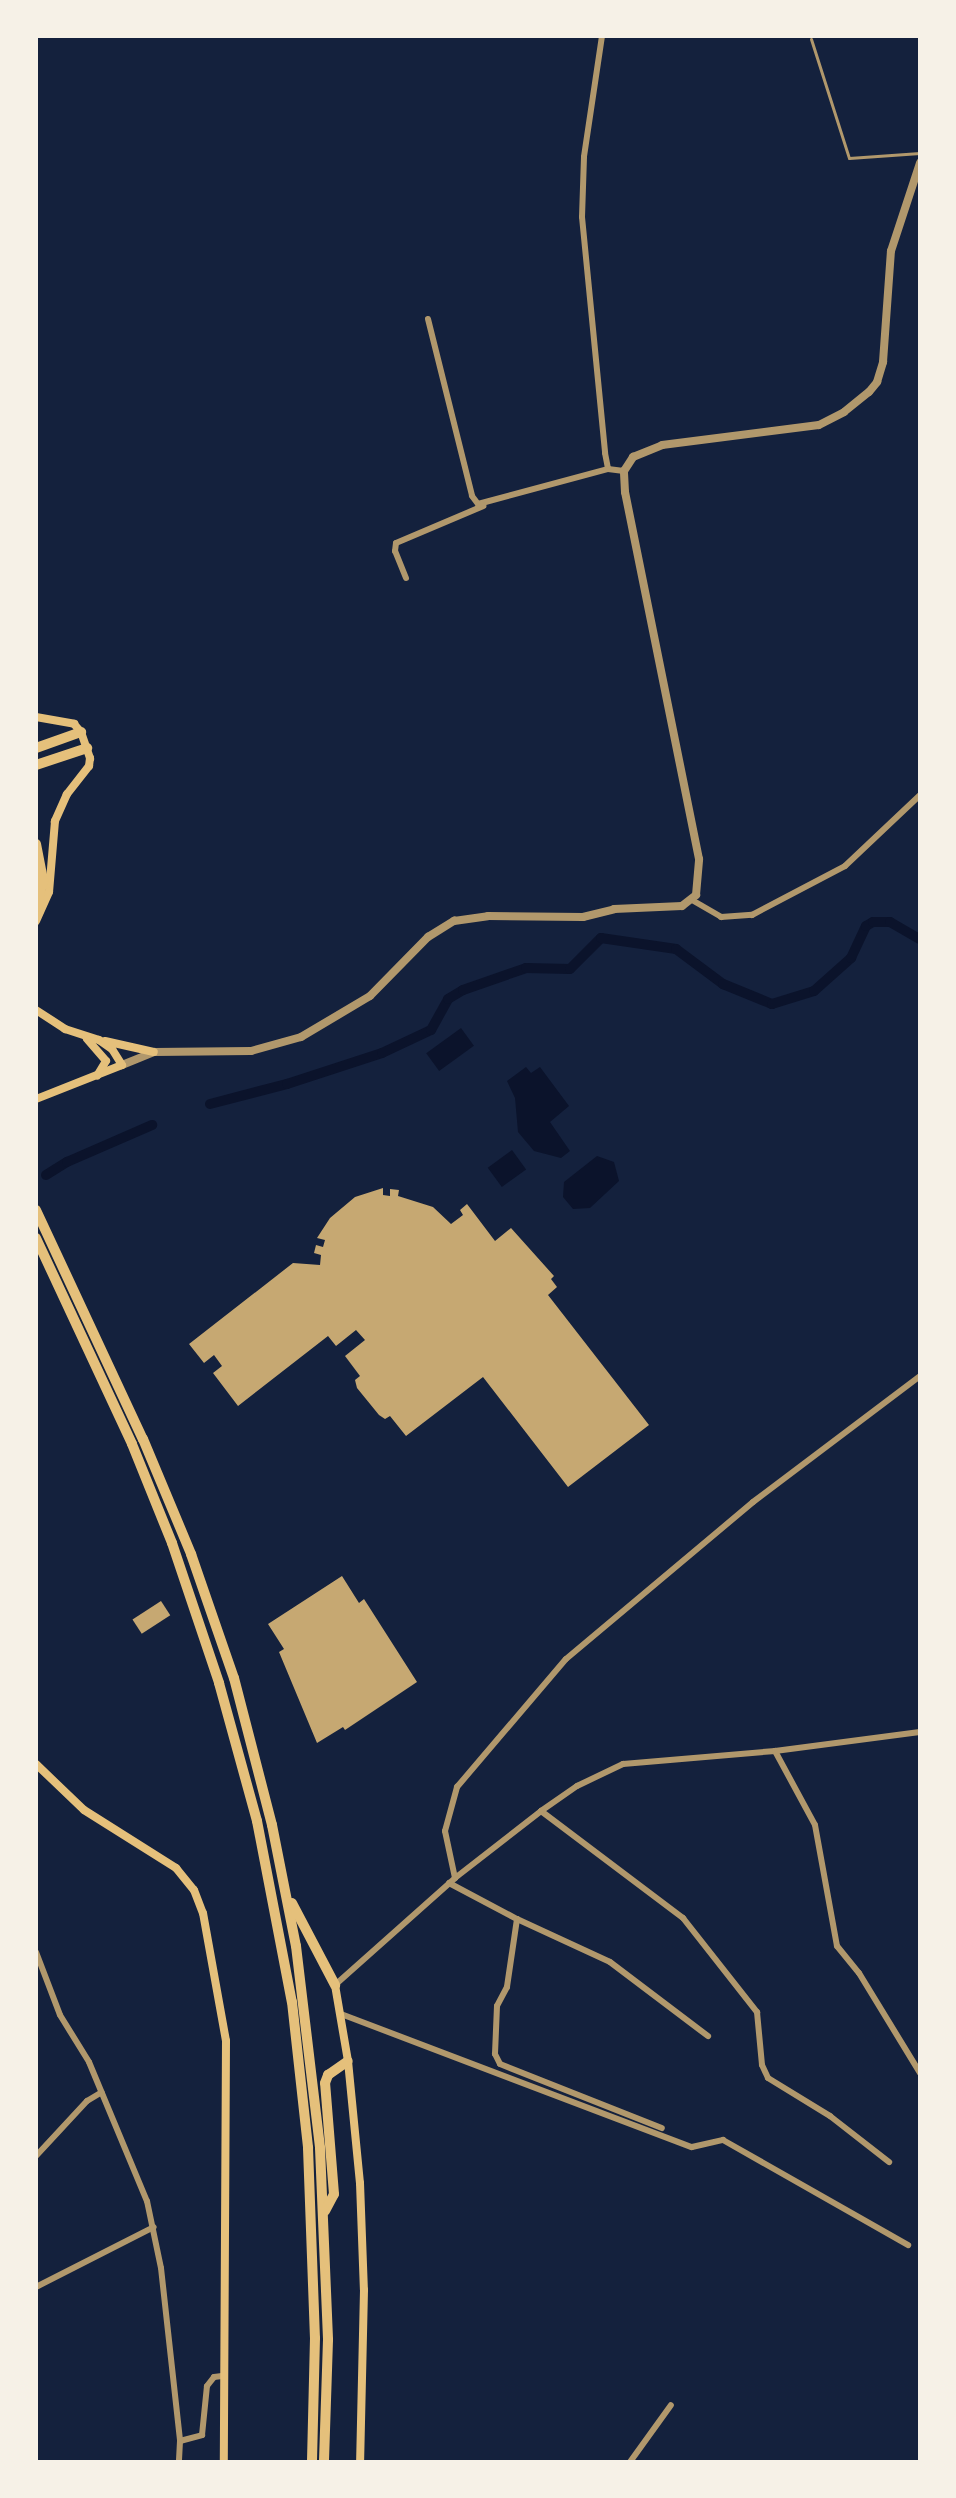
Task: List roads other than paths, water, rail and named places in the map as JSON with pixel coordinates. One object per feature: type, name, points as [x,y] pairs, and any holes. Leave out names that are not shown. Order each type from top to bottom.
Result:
[{"type":"highway","points":[[36,748],[81,732]]},
{"type":"highway","points":[[36,765],[87,748]]},
{"type":"highway","points":[[36,844],[44,868],[36,907]]},
{"type":"highway","points":[[36,1210],[143,1439],[191,1554],[243,1709],[285,1888],[310,2046],[325,2211],[328,2340],[324,2462]]},
{"type":"highway","points":[[36,1238],[132,1444],[172,1543],[219,1683],[256,1821],[291,2002],[308,2148],[315,2338],[312,2462]]},
{"type":"highway","points":[[285,1888],[335,1985]]},
{"type":"highway","points":[[325,2211],[334,2194],[325,2084],[328,2075],[348,2061]]},
{"type":"main road","points":[[36,717],[66,720],[81,732],[87,748],[89,766],[67,794],[55,821],[50,885],[36,921]]},
{"type":"main road","points":[[37,1011],[79,1034],[103,1054],[105,1066],[97,1077]]},
{"type":"main road","points":[[79,1034],[154,1052]]},
{"type":"main road","points":[[36,1099],[97,1077],[122,1065],[112,1049],[99,1040]]},
{"type":"main road","points":[[36,1764],[84,1810],[171,1863],[186,1878],[200,1903],[226,2041],[222,2376],[224,2462]]},
{"type":"main road","points":[[335,1985],[348,2061],[359,2163],[364,2290],[360,2462]]},
{"type":"street","points":[[602,36],[582,185],[589,301],[608,469]]},
{"type":"street","points":[[122,1065],[154,1052],[250,1051],[301,1037],[370,996],[428,937],[454,921],[488,916],[583,917],[627,907],[682,906],[692,900],[699,888],[699,859],[629,516],[624,471],[633,457],[662,445],[819,425],[844,412],[869,392],[883,362],[891,251],[920,163]]},
{"type":"street","points":[[428,319],[472,496],[483,506]]},
{"type":"street","points":[[406,578],[395,551],[396,543],[483,506],[608,469],[624,471]]},
{"type":"street","points":[[692,900],[721,917],[752,915],[845,866],[920,795]]},
{"type":"street","points":[[452,1881],[445,1831],[457,1787],[566,1659],[753,1502],[920,1376]]},
{"type":"street","points":[[335,1985],[452,1881],[541,1811],[577,1786],[623,1764],[775,1751],[920,1732]]},
{"type":"street","points":[[775,1751],[815,1825],[837,1946],[859,1973],[920,2073]]},
{"type":"street","points":[[541,1811],[683,1918],[757,2012],[762,2065],[768,2078],[830,2116],[889,2162]]},
{"type":"street","points":[[452,1881],[517,1919],[610,1962],[708,2036]]},
{"type":"street","points":[[517,1919],[507,1987],[497,2006],[496,2060],[503,2066],[662,2128]]},
{"type":"street","points":[[36,1952],[60,2015],[102,2092],[154,2227],[180,2441],[179,2462]]},
{"type":"street","points":[[341,2014],[692,2147],[723,2140],[908,2245]]},
{"type":"street","points":[[36,2156],[87,2102],[102,2092]]},
{"type":"street","points":[[36,2287],[154,2227]]},
{"type":"street","points":[[180,2441],[202,2435],[207,2386],[214,2377],[222,2376]]},
{"type":"street","points":[[630,2462],[670,2404]]},
{"type":"lane","points":[[811,39],[849,158],[920,153]]},
{"type":"water","points":[[461,1028],[474,1046],[439,1071],[426,1053]]},
{"type":"water","points":[[526,1067],[531,1073],[540,1067],[569,1106],[550,1122],[570,1151],[561,1158],[534,1151],[518,1132],[515,1098],[507,1081]]},
{"type":"water","points":[[512,1150],[526,1169],[502,1187],[488,1168]]},
{"type":"water","points":[[597,1156],[614,1162],[619,1181],[590,1208],[573,1209],[563,1197],[564,1182]]},
{"type":"waterway","points":[[210,1104],[287,1084],[382,1053],[431,1030],[448,999],[463,990],[526,968],[570,969],[601,938],[676,949],[723,984],[772,1004],[814,991],[851,958],[866,926],[873,922],[890,922],[920,939]]},
{"type":"waterway","points":[[46,1175],[67,1162],[152,1125]]}]
